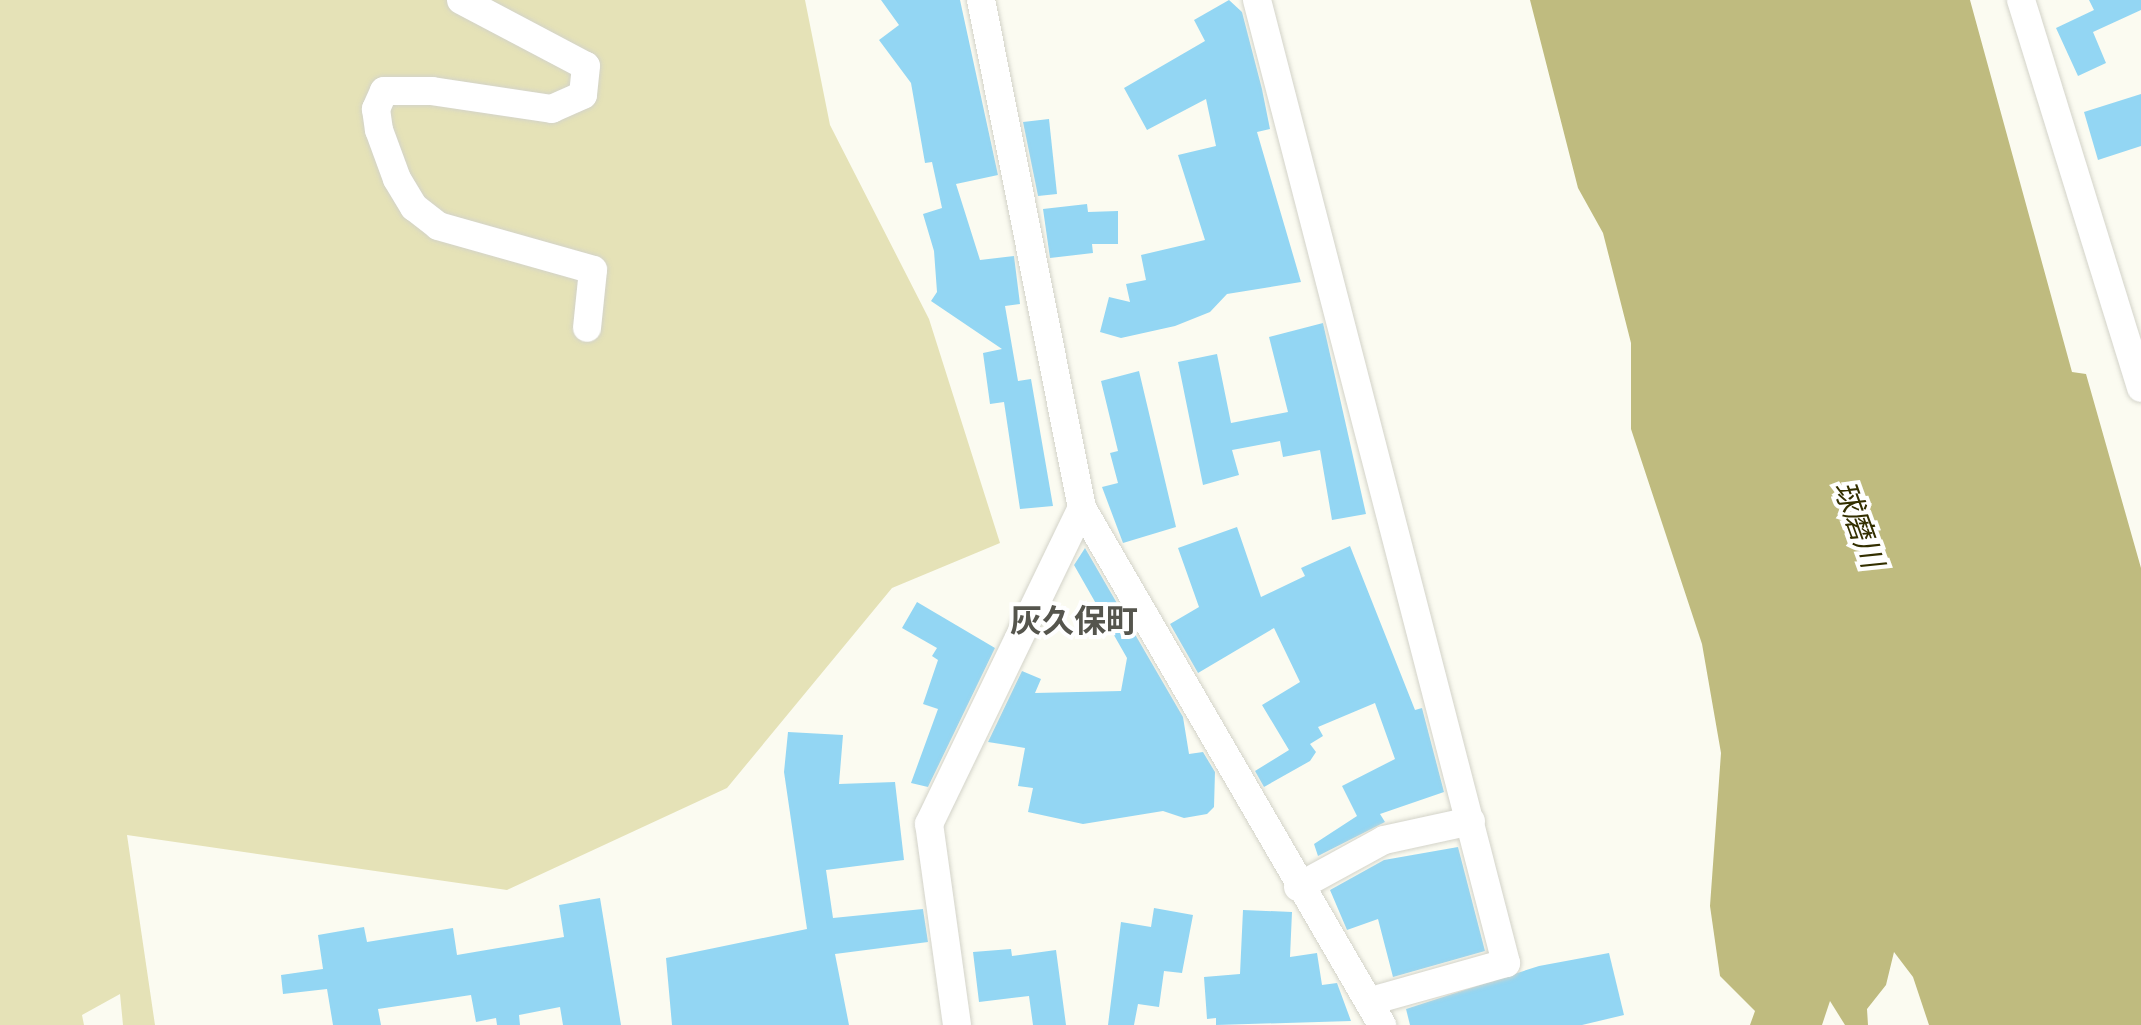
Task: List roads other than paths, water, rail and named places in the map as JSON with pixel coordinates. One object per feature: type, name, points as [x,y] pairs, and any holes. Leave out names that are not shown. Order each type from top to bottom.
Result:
[{"type":"street","points":[[461,0],[586,66],[583,95],[552,109],[432,91],[384,91],[376,109],[379,130],[397,178],[414,207],[438,226],[594,270],[587,328]]},
{"type":"street","points":[[980,0],[1082,508],[1183,672],[1298,886],[1377,1013],[1506,963],[1257,0]]},
{"type":"street","points":[[2021,0],[2141,388]]},
{"type":"street","points":[[958,1025],[929,824],[1082,508]]},
{"type":"street","points":[[1298,886],[1384,840],[1472,821]]},
{"type":"water","name":"球磨川","points":[[1530,0],[1970,0],[2072,372],[2086,374],[2141,568],[2141,1025],[1929,1025],[1913,977],[1894,952],[1886,985],[1867,1009],[1868,1025],[1845,1025],[1830,1001],[1822,1025],[1750,1025],[1755,1011],[1720,976],[1710,906],[1721,753],[1702,644],[1631,429],[1631,343],[1603,233],[1578,188]]},
{"type":"district","name":"灰久保町","points":[[1074,621]]}]
